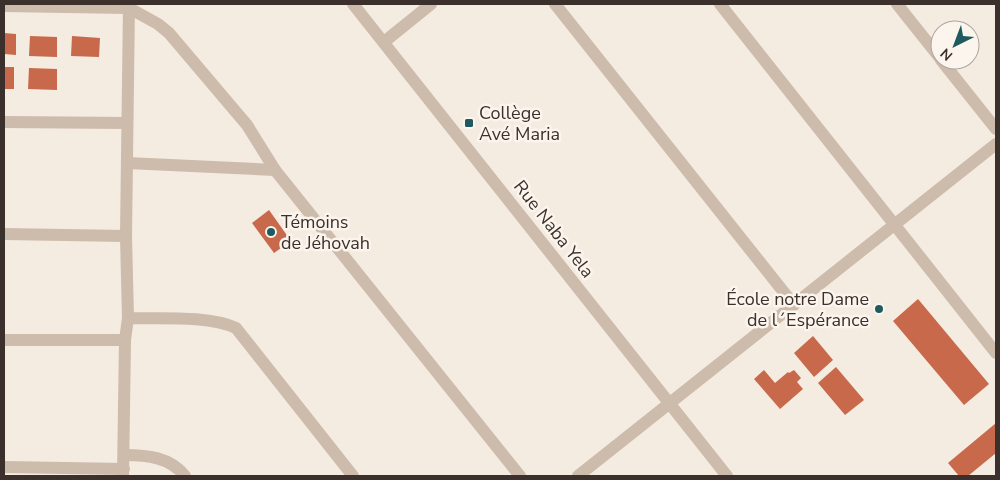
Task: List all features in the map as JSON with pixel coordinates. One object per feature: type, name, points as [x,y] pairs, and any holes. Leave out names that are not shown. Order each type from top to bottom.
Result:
[{"type":"street","name":"Rue Naba Yela","points":[[353,4],[728,476]]},
{"type":"street","points":[[384,42],[431,4]]},
{"type":"street","points":[[555,4],[794,305]]},
{"type":"street","points":[[720,4],[996,353]]},
{"type":"street","points":[[897,4],[930,45]]},
{"type":"street","points":[[4,6],[129,6],[169,33],[246,125],[275,170],[520,476]]},
{"type":"street","points":[[4,467],[124,472],[125,340],[128,318],[126,236],[129,6]]},
{"type":"street","points":[[950,70],[996,129]]},
{"type":"street","points":[[4,122],[128,123]]},
{"type":"street","points":[[578,476],[996,144]]},
{"type":"street","points":[[127,163],[275,170]]},
{"type":"street","points":[[4,234],[126,236]]},
{"type":"street","points":[[128,318],[186,319],[227,323],[236,328],[354,476]]},
{"type":"street","points":[[4,340],[125,340]]},
{"type":"street","points":[[124,455],[140,455],[169,461],[180,469],[185,476]]},
{"type":"building","points":[[4,33],[16,34],[16,55],[4,54]]},
{"type":"building","points":[[30,36],[57,37],[57,57],[29,56]]},
{"type":"building","points":[[72,36],[100,38],[99,57],[71,56]]},
{"type":"building","points":[[4,67],[14,67],[14,89],[4,89]]},
{"type":"building","points":[[29,68],[57,69],[57,90],[28,89]]},
{"type":"building","name":"Témoins de Jéhovah","points":[[269,210],[291,241],[274,253],[252,223]]},
{"type":"building","points":[[918,299],[989,384],[964,405],[893,321]]},
{"type":"building","points":[[813,336],[833,360],[814,377],[794,353]]},
{"type":"building","points":[[836,367],[864,400],[845,415],[818,383]]},
{"type":"building","points":[[764,370],[775,383],[788,372],[794,370],[801,378],[797,382],[803,389],[780,409],[754,379]]},
{"type":"building","points":[[996,423],[996,453],[968,476],[959,476],[948,463]]},
{"type":"place","name":"Collège Avé Maria","points":[[469,123]]},
{"type":"place","name":"Témoins de Jéhovah","points":[[271,232]]},
{"type":"place","name":"École notre Dame de l´Espérance","points":[[879,309]]}]
